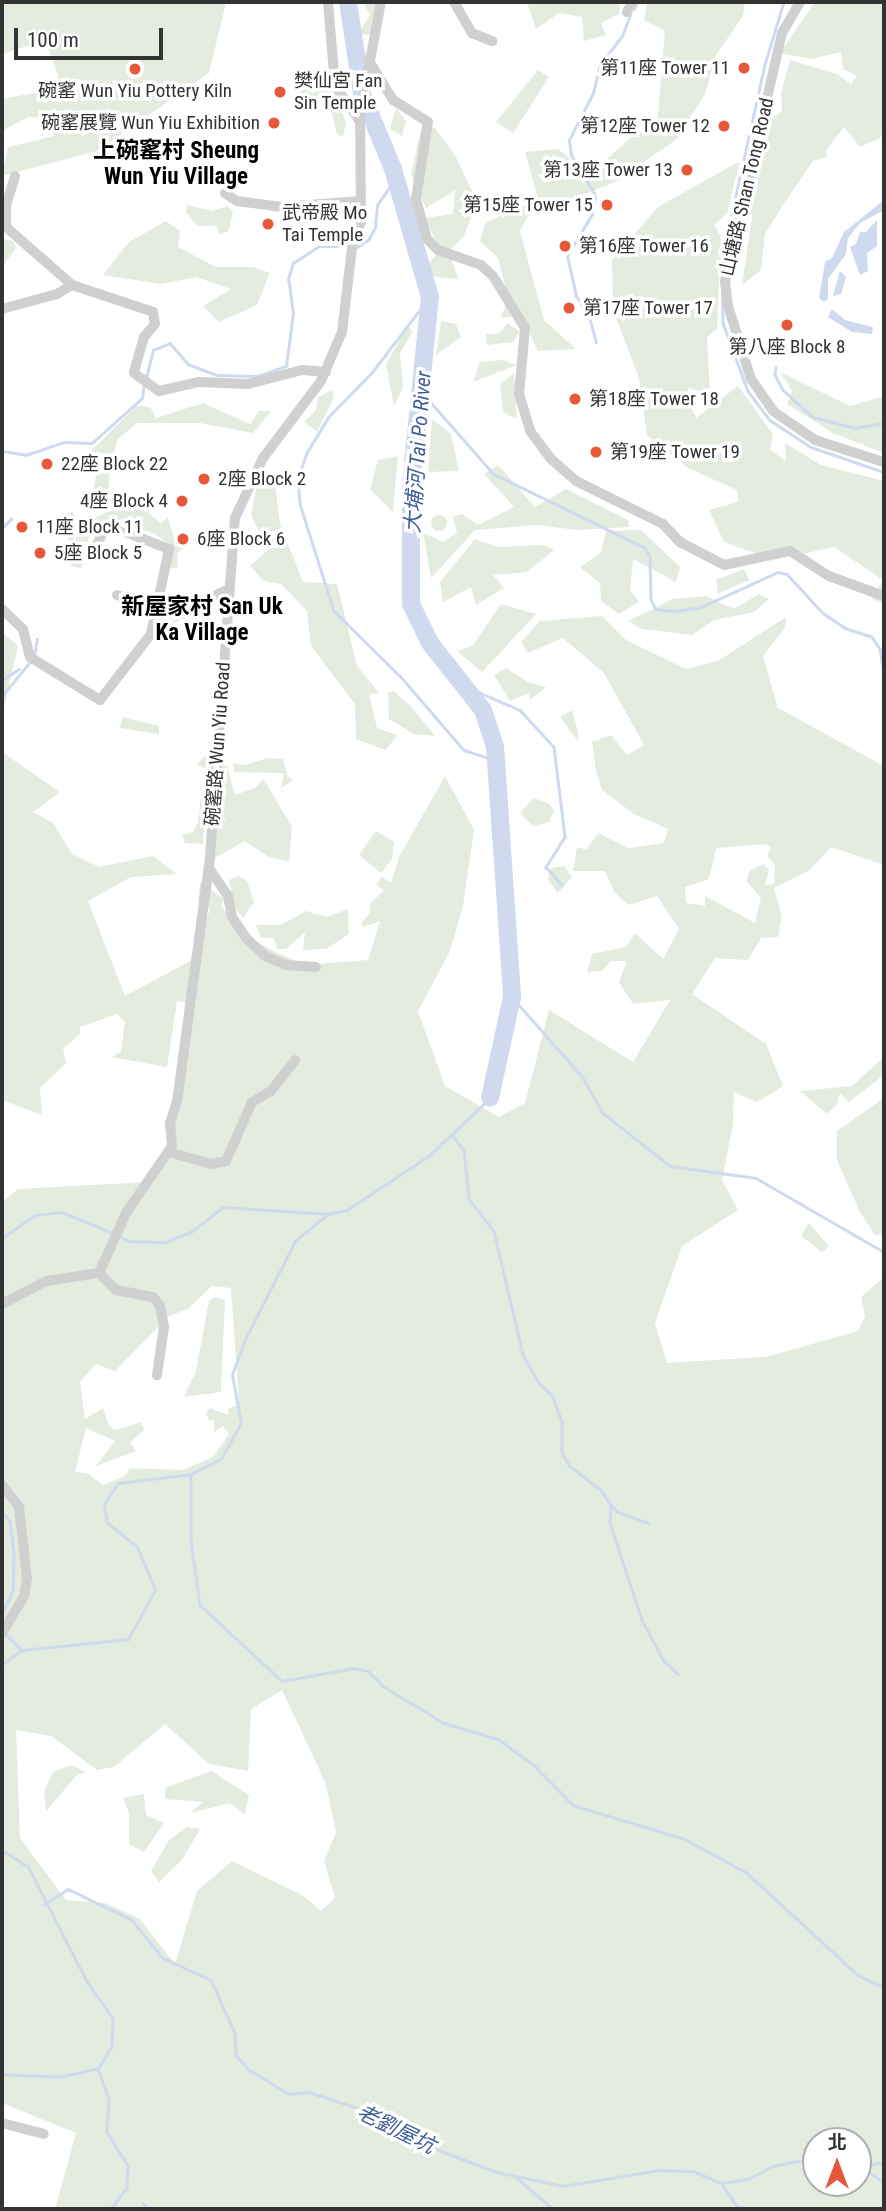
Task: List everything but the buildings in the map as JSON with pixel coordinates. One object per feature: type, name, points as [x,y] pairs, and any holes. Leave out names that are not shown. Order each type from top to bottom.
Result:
[{"type":"street","points":[[328,2],[335,86],[360,118]]},
{"type":"street","name":"碗窰路 Wun Yiu Road","points":[[99,1273],[126,1213],[169,1152],[209,868],[235,518],[263,458],[326,372],[342,332],[353,240],[362,201],[360,118],[368,59],[381,2]]},
{"type":"street","points":[[454,2],[472,33],[492,41]]},
{"type":"street","points":[[627,12],[632,2]]},
{"type":"street","name":"山塘路 Shan Tong Road","points":[[800,2],[782,33],[725,282],[728,306],[751,379],[773,411],[815,440],[884,462]]},
{"type":"street","points":[[368,59],[393,100],[428,122],[416,199],[427,239],[438,250],[462,255],[487,270],[525,328],[519,394],[530,431],[551,459],[576,481],[663,524],[680,542],[724,565],[790,551],[829,576],[884,596]]},
{"type":"street","points":[[15,176],[6,205],[6,227],[72,285],[153,312],[155,324],[144,337],[134,373],[159,391],[199,382],[248,384],[302,370],[326,372]]},
{"type":"street","points":[[225,193],[237,201],[282,207],[362,201]]},
{"type":"street","points":[[2,309],[57,294],[72,285]]},
{"type":"street","points":[[2,609],[23,629],[35,659],[100,700],[121,668],[144,648],[159,610],[169,549],[107,525],[97,545]]},
{"type":"street","points":[[117,595],[159,610],[167,606],[194,608],[228,590]]},
{"type":"street","points":[[209,868],[228,896],[232,917],[265,956],[286,965],[316,967]]},
{"type":"street","points":[[169,1152],[211,1164],[226,1161],[252,1102],[271,1091],[295,1060]]},
{"type":"street","points":[[2,1304],[46,1281],[99,1273],[116,1290],[153,1297],[160,1306],[164,1327],[157,1375]]},
{"type":"street","points":[[2,1485],[19,1507],[27,1578],[24,1596],[2,1633]]},
{"type":"street","points":[[2,2123],[44,2134]]},
{"type":"shaded area","points":[[2,2],[226,3],[209,73],[97,151],[2,176],[8,147],[54,136],[42,118],[28,117],[2,131],[2,99],[62,88],[46,40],[2,54]]},
{"type":"shaded area","points":[[363,2],[375,2],[374,35],[358,34],[370,15]]},
{"type":"shaded area","points":[[527,2],[620,2],[619,14],[601,23],[606,35],[584,41],[582,17],[559,13],[536,29]]},
{"type":"shaded area","points":[[647,2],[745,2],[743,16],[716,55],[705,94],[677,139],[615,182],[528,216],[520,231],[544,320],[576,349],[538,351],[521,315],[501,318],[508,297],[498,258],[480,241],[485,223],[538,199],[525,152],[558,149],[590,174],[634,135],[657,126],[665,31],[644,20]]},
{"type":"shaded area","points":[[815,2],[884,2],[884,129],[880,138],[860,147],[844,127],[826,150],[827,157],[813,161],[765,234],[761,270],[742,285],[752,217],[743,179],[754,132],[782,111],[781,93],[790,60],[837,74],[851,84],[857,76],[843,69],[841,52],[811,59],[780,53]]},
{"type":"shaded area","points":[[538,70],[549,77],[513,133],[496,122]]},
{"type":"shaded area","points":[[316,82],[331,82],[346,123],[343,137],[337,134],[329,102],[320,101],[313,110],[299,93]]},
{"type":"shaded area","points":[[396,108],[406,121],[402,136],[390,129]]},
{"type":"shaded area","points":[[435,128],[456,157],[477,202],[464,236],[449,251],[458,279],[436,277],[425,268],[440,250],[425,218],[453,214],[455,190],[426,208],[411,174],[421,129]]},
{"type":"shaded area","points":[[740,161],[727,213],[714,225],[721,237],[717,329],[707,337],[710,394],[688,388],[689,402],[696,418],[738,386],[773,434],[770,450],[786,461],[785,443],[821,465],[884,481],[884,604],[872,599],[883,580],[834,547],[802,554],[758,554],[724,542],[709,510],[738,502],[737,490],[688,468],[647,435],[639,378],[613,310],[612,260],[658,207]]},
{"type":"shaded area","points":[[187,205],[212,211],[227,206],[233,211],[229,231],[219,234],[217,226],[198,226],[186,213]]},
{"type":"shaded area","points":[[166,221],[180,231],[178,247],[216,267],[253,267],[270,273],[257,305],[219,322],[203,306],[231,289],[196,277],[161,284],[103,275],[129,242]]},
{"type":"shaded area","points":[[2,239],[13,241],[16,248],[2,267]]},
{"type":"shaded area","points":[[441,321],[456,324],[461,337],[436,355]]},
{"type":"shaded area","points":[[508,323],[520,332],[513,342],[487,345],[486,334],[498,334]]},
{"type":"shaded area","points":[[408,324],[412,333],[400,353],[403,387],[394,406],[386,365]]},
{"type":"shaded area","points":[[502,360],[517,365],[473,382],[480,362]]},
{"type":"shaded area","points":[[780,372],[850,406],[884,396],[884,453],[833,433],[787,404],[792,391]]},
{"type":"shaded area","points":[[514,373],[517,419],[503,412],[500,384]]},
{"type":"shaded area","points":[[332,390],[334,397],[317,432],[304,422],[316,410],[318,397]]},
{"type":"shaded area","points":[[203,403],[250,424],[259,411],[271,411],[253,433],[200,423],[137,423],[118,439],[110,468],[108,495],[112,502],[125,500],[142,507],[160,523],[168,518],[177,546],[184,547],[177,554],[178,567],[171,569],[169,563],[172,546],[153,533],[109,521],[91,530],[81,569],[70,565],[71,550],[61,514],[73,512],[79,527],[114,508],[107,502],[91,503],[98,464],[76,458],[86,456],[136,406],[150,407],[156,418]]},
{"type":"shaded area","points":[[432,419],[451,434],[459,471],[428,472]]},
{"type":"shaded area","points":[[398,456],[393,512],[370,489],[378,460]]},
{"type":"shaded area","points":[[498,465],[535,507],[566,489],[628,520],[629,527],[578,530],[537,525],[475,530],[431,578],[423,532],[443,542],[457,533],[453,517],[462,514],[478,525],[514,507],[484,474]]},
{"type":"shaded area","points":[[275,485],[280,524],[303,582],[337,584],[357,666],[379,693],[369,694],[377,728],[397,735],[386,750],[356,739],[355,704],[311,646],[307,611],[281,584],[264,581],[250,566],[268,550],[251,515],[256,489]]},
{"type":"shaded area","points":[[439,515],[447,523],[439,531],[431,523]]},
{"type":"shaded area","points":[[641,530],[680,567],[676,582],[633,559],[630,590],[639,602],[619,614],[601,601],[600,583],[580,567],[601,553],[606,531]]},
{"type":"shaded area","points":[[475,539],[497,547],[544,545],[554,550],[527,572],[493,575],[504,588],[476,605],[471,587],[443,602],[440,582]]},
{"type":"shaded area","points":[[744,569],[749,580],[718,594],[716,580]]},
{"type":"shaded area","points":[[759,594],[769,599],[754,612],[714,620],[692,635],[642,629],[628,621],[673,599],[706,596],[734,609]]},
{"type":"shaded area","points":[[170,597],[191,605],[191,614],[163,629],[148,617],[154,602]]},
{"type":"shaded area","points":[[501,604],[536,614],[482,672],[457,651],[473,645]]},
{"type":"shaded area","points":[[602,616],[626,640],[686,669],[718,661],[786,617],[785,628],[763,656],[778,708],[884,766],[884,865],[831,847],[810,870],[774,888],[782,917],[778,937],[761,938],[748,960],[715,958],[692,994],[766,1044],[783,1086],[757,1102],[734,1092],[733,1124],[722,1180],[738,1210],[682,1246],[655,1323],[667,1363],[766,1357],[858,1331],[865,1316],[861,1297],[884,1277],[884,2209],[55,2209],[76,2133],[2,2103],[2,1202],[18,1189],[149,1182],[167,1149],[178,1060],[195,1004],[177,1001],[167,1067],[111,1057],[121,1052],[125,1022],[117,1014],[80,1027],[80,1034],[63,1049],[66,1063],[40,1088],[42,1115],[2,1100],[2,752],[60,792],[33,812],[53,823],[72,854],[99,867],[153,856],[177,874],[131,877],[88,901],[125,996],[194,959],[210,909],[198,902],[200,882],[224,899],[221,905],[242,935],[278,953],[305,965],[368,960],[380,921],[363,927],[361,923],[370,913],[370,903],[384,891],[376,884],[382,877],[391,883],[399,857],[445,776],[474,830],[463,906],[450,951],[418,1011],[445,1086],[499,1117],[525,1103],[549,1010],[633,1062],[670,1000],[633,1004],[619,982],[627,961],[611,961],[602,971],[587,972],[592,954],[626,947],[635,933],[663,959],[679,929],[657,896],[629,905],[615,893],[605,871],[573,871],[577,848],[587,849],[598,833],[628,848],[664,843],[668,829],[634,814],[602,790],[592,742],[611,735],[627,755],[644,745],[604,673],[563,638],[528,653],[521,642],[540,621]],"holes":[[[766,844],[771,848],[767,856],[775,865],[774,884],[765,885],[769,870],[763,864],[749,871],[747,882],[761,898],[755,923],[705,896],[705,906],[686,903],[685,887],[709,879],[716,848]],[[212,1286],[231,1288],[239,1404],[228,1409],[228,1415],[210,1408],[206,1413],[209,1421],[214,1420],[214,1432],[223,1426],[229,1434],[214,1456],[184,1470],[130,1468],[125,1476],[103,1485],[87,1473],[75,1472],[86,1428],[115,1441],[96,1466],[136,1451],[130,1442],[144,1430],[141,1422],[116,1430],[109,1426],[103,1408],[85,1419],[80,1382],[96,1364],[115,1371],[169,1316],[188,1309]],[[282,1690],[326,1784],[336,1833],[324,1861],[335,1898],[321,1911],[304,1896],[232,1861],[197,1891],[175,1964],[140,1919],[105,1903],[66,1900],[20,1838],[16,1730],[51,1736],[97,1770],[114,1767],[165,1724],[209,1764],[248,1771],[251,1709]]]},
{"type":"shaded area","points":[[2,632],[18,646],[2,717]]},
{"type":"shaded area","points":[[506,668],[528,682],[546,687],[530,700],[529,693],[510,701],[494,675]]},
{"type":"shaded area","points":[[394,691],[435,736],[414,734],[389,719],[388,693]]},
{"type":"shaded area","points":[[572,710],[578,732],[578,741],[560,717]]},
{"type":"shaded area","points":[[122,717],[159,726],[159,734],[120,728]]},
{"type":"shaded area","points":[[211,750],[223,752],[235,795],[255,788],[263,779],[292,827],[289,862],[267,856],[245,841],[215,858],[211,789],[204,783],[209,771],[197,764]]},
{"type":"shaded area","points":[[268,758],[283,759],[288,777],[294,780],[281,788],[284,773],[234,772],[233,763],[244,765]]},
{"type":"shaded area","points":[[201,795],[206,797],[203,844],[185,843],[182,835],[193,832],[198,823]]},
{"type":"shaded area","points":[[534,798],[550,804],[554,811],[549,822],[533,826],[520,813]]},
{"type":"shaded area","points":[[376,831],[394,842],[392,859],[381,873],[359,855]]},
{"type":"shaded area","points":[[564,866],[572,877],[558,893],[548,880],[551,868]]},
{"type":"shaded area","points":[[238,876],[247,881],[254,902],[243,918],[235,908],[229,880]]},
{"type":"shaded area","points":[[348,909],[349,934],[326,949],[303,950],[305,932],[286,949],[277,949],[274,938],[261,938],[256,925],[281,925],[306,911],[327,917]]},
{"type":"shaded area","points":[[884,1057],[884,1075],[849,1102],[840,1093],[837,1104],[827,1114],[800,1091],[852,1086]]},
{"type":"shaded area","points":[[884,1098],[884,1236],[874,1234],[860,1212],[837,1160],[837,1131]]},
{"type":"shaded area","points":[[809,1223],[829,1246],[822,1252],[801,1236]]},
{"type":"shaded area","points":[[215,1297],[225,1300],[221,1392],[184,1397],[196,1371],[209,1301]]},
{"type":"shaded area","points":[[71,1765],[86,1772],[77,1775],[46,1811],[44,1792],[53,1772]]},
{"type":"shaded area","points":[[211,1771],[249,1795],[245,1815],[230,1803],[190,1813],[203,1802],[165,1799],[165,1788]]},
{"type":"shaded area","points":[[144,1794],[146,1815],[164,1823],[144,1852],[129,1844],[129,1813],[123,1798]]},
{"type":"shaded area","points":[[187,1827],[200,1829],[182,1860],[159,1882],[151,1871],[169,1840]]},
{"type":"water","points":[[884,200],[884,210],[860,223],[848,238],[846,254],[828,279],[828,299],[824,302],[819,298],[825,262],[832,258],[844,232]]},
{"type":"water","points":[[877,220],[877,246],[867,253],[868,271],[860,275],[850,247],[856,244],[860,232],[866,232]]},
{"type":"water","points":[[840,271],[846,277],[841,294],[833,296]]},
{"type":"water","points":[[832,309],[845,320],[873,327],[872,334],[852,332],[828,317]]},
{"type":"waterway","name":"大埔河 Tai Po River","points":[[348,2],[362,94],[393,169],[430,297],[411,485],[411,604],[430,643],[483,710],[495,746],[512,997],[490,1098]]},
{"type":"waterway","points":[[634,9],[637,2]]},
{"type":"waterway","points":[[784,2],[765,65],[722,259],[723,323],[748,391],[770,420],[811,447],[884,472]]},
{"type":"waterway","points":[[596,343],[589,317],[576,296],[567,256],[592,214],[595,195],[571,155],[569,140],[593,93],[600,65],[622,36],[630,15]]},
{"type":"waterway","points":[[146,378],[153,350],[170,343],[188,364],[217,375],[258,376],[286,366],[293,313],[288,279],[293,263],[318,247],[357,247],[368,240],[375,228],[377,205],[396,178]]},
{"type":"waterway","points":[[430,297],[372,373],[329,417],[307,453],[298,479],[300,504],[334,611],[402,678],[464,750],[494,760]]},
{"type":"waterway","points":[[776,367],[775,375],[783,390],[813,417],[855,428],[884,423]]},
{"type":"waterway","points":[[2,451],[26,455],[63,442],[92,443],[142,398],[144,384]]},
{"type":"waterway","points":[[421,391],[494,474],[644,547],[650,556],[651,600],[656,609],[676,611],[701,607],[778,572],[787,574],[823,613],[845,628],[872,637],[880,649],[884,673]]},
{"type":"waterway","points":[[2,528],[11,519]]},
{"type":"waterway","points":[[34,656],[37,639]]},
{"type":"waterway","points":[[2,696],[30,662]]},
{"type":"waterway","points":[[2,680],[19,669]]},
{"type":"waterway","points":[[469,688],[520,710],[554,747],[565,837],[546,867],[562,885]]},
{"type":"waterway","points":[[512,997],[582,1076],[603,1113],[670,1166],[756,1178],[884,1252]]},
{"type":"waterway","points":[[119,1236],[129,1241],[166,1242],[191,1232],[223,1207],[328,1214],[347,1210],[430,1155],[490,1098]]},
{"type":"waterway","points":[[453,1136],[464,1150],[469,1199],[494,1231],[523,1355],[540,1384],[552,1395],[562,1421],[562,1452],[569,1465],[601,1490],[611,1505],[610,1523],[642,1620],[664,1661],[678,1674]]},
{"type":"waterway","points":[[2,1238],[35,1215],[62,1212],[113,1233]]},
{"type":"waterway","points":[[2,1664],[22,1650],[128,1639],[155,1590],[137,1547],[107,1523],[104,1504],[118,1483],[191,1474],[221,1459],[241,1423],[232,1375],[245,1340],[295,1241],[328,1214]]},
{"type":"waterway","points":[[191,1474],[191,1541],[200,1605],[282,1681],[354,1668],[368,1671],[383,1686],[444,1723],[498,1739],[534,1765],[573,1805],[685,1839],[747,1873],[859,1976],[884,1987]]},
{"type":"waterway","points":[[611,1505],[618,1512],[649,1523]]},
{"type":"waterway","points":[[2,1512],[10,1521],[14,1552],[13,1591],[2,1615]]},
{"type":"waterway","points":[[5,1634],[22,1650]]},
{"type":"waterway","points":[[2,1850],[28,1866],[88,1983],[113,2018],[112,2047],[98,2069],[60,2077],[2,2075]]},
{"type":"waterway","name":"老劉屋坑","points":[[44,1904],[68,1889],[132,1920],[163,1958],[211,1980],[235,2033],[236,2055],[248,2069],[289,2094],[309,2092],[367,2111],[425,2145],[497,2172],[563,2186],[659,2170],[693,2171],[721,2183],[738,2207],[746,2209]]},
{"type":"waterway","points":[[98,2069],[109,2100],[107,2132],[128,2166],[127,2188],[111,2209]]},
{"type":"waterway","points":[[722,2183],[748,2179],[772,2166],[802,2161]]},
{"type":"waterway","points":[[872,2164],[884,2162]]},
{"type":"waterway","points":[[872,2174],[884,2183]]},
{"type":"waterway","points":[[516,2177],[553,2209]]},
{"type":"waterway","points":[[143,2203],[148,2209]]},
{"type":"place","name":"第11座 Tower 11","points":[[744,68]]},
{"type":"place","name":"碗窰 Wun Yiu Pottery Kiln","points":[[135,69]]},
{"type":"place","name":"樊仙宮 Fan Sin Temple","points":[[280,92]]},
{"type":"place","name":"碗窰展覽 Wun Yiu Exhibition","points":[[274,123]]},
{"type":"place","name":"第12座 Tower 12","points":[[724,126]]},
{"type":"place","name":"第13座 Tower 13","points":[[687,170]]},
{"type":"place","name":"第15座 Tower 15","points":[[607,205]]},
{"type":"place","name":"武帝殿 Mo Tai Temple","points":[[268,224]]},
{"type":"place","name":"第16座 Tower 16","points":[[565,246]]},
{"type":"place","name":"第17座 Tower 17","points":[[569,308]]},
{"type":"place","name":"第八座 Block 8","points":[[787,325]]},
{"type":"place","name":"第18座 Tower 18","points":[[575,399]]},
{"type":"place","name":"第19座 Tower 19","points":[[596,452]]},
{"type":"place","name":"22座 Block 22","points":[[47,464]]},
{"type":"place","name":"2座 Block 2","points":[[204,479]]},
{"type":"place","name":"4座 Block 4","points":[[182,501]]},
{"type":"place","name":"11座 Block 11","points":[[22,527]]},
{"type":"place","name":"6座 Block 6","points":[[183,539]]},
{"type":"place","name":"5座 Block 5","points":[[40,553]]},
{"type":"district","name":"上碗窰村 Sheung Wun Yiu Village","points":[[176,164]]},
{"type":"district","name":"新屋家村 San Uk Ka Village","points":[[202,620]]}]
